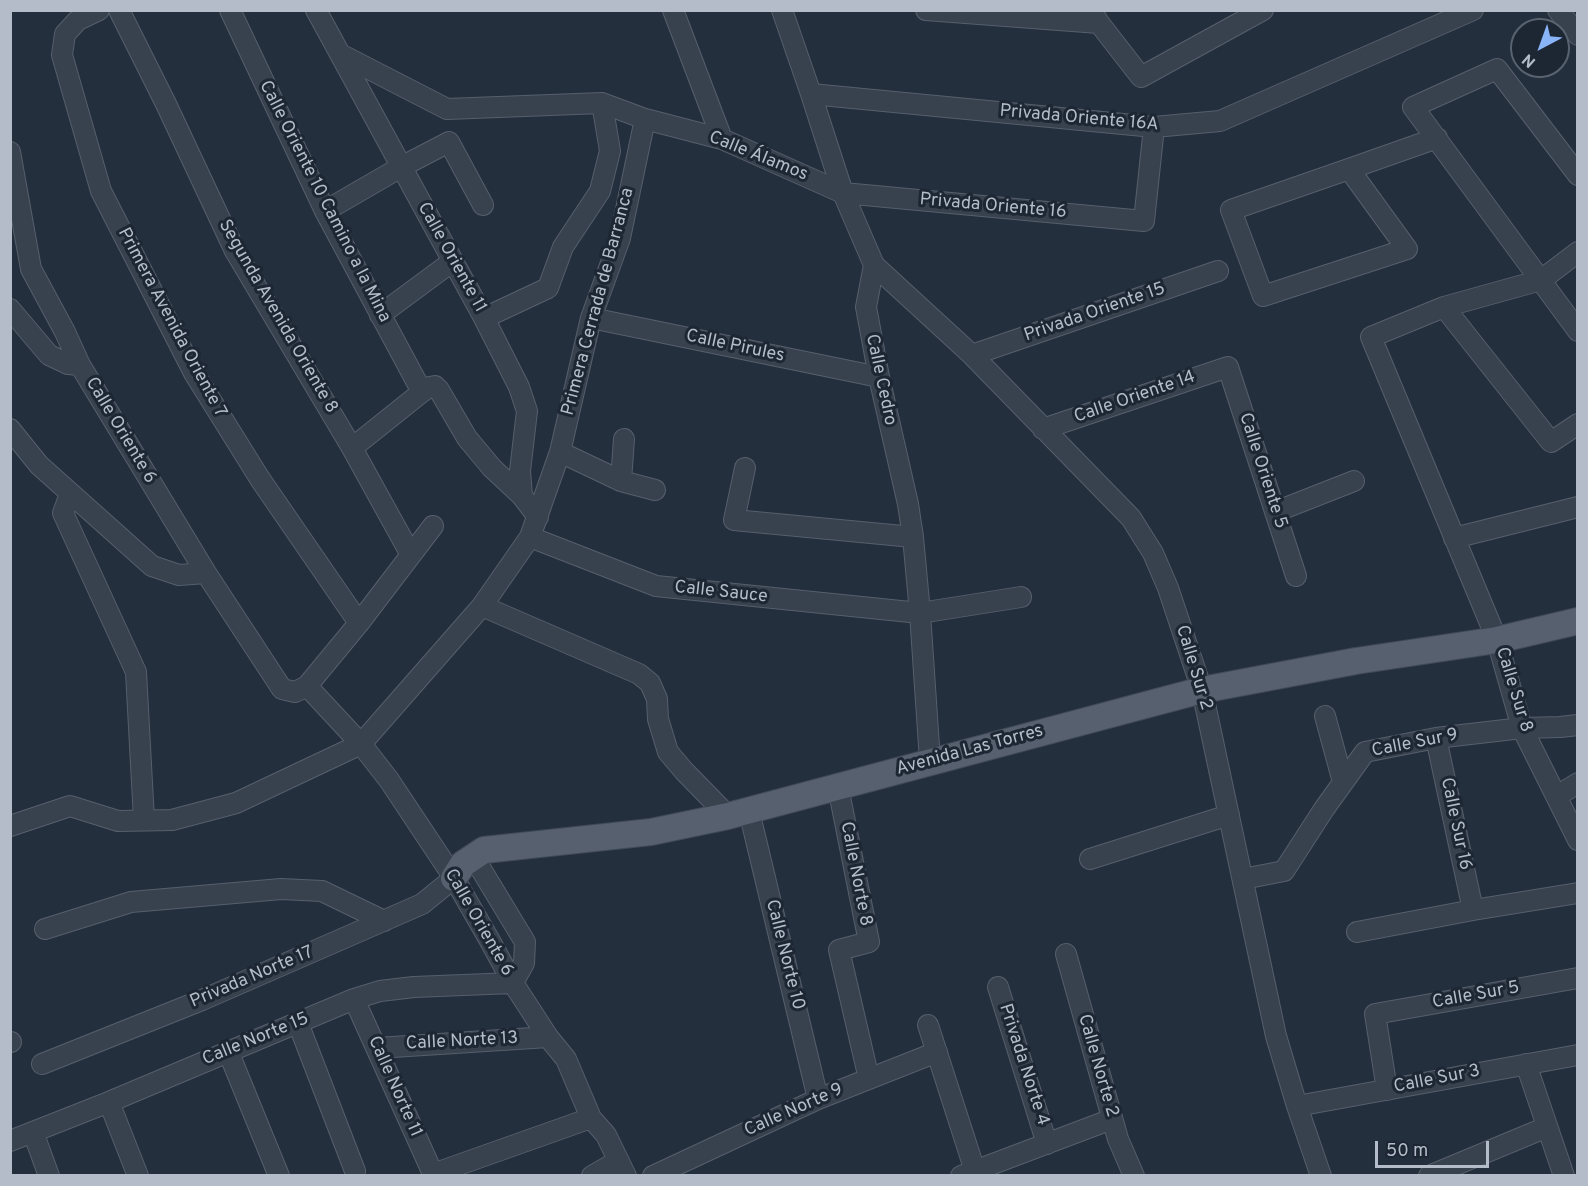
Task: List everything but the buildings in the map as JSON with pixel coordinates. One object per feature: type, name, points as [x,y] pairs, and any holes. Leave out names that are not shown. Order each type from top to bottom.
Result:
[{"type":"main road","name":"Avenida Las Torres","points":[[473,856],[484,850],[651,832],[739,813],[1202,690],[1356,661],[1497,640],[1578,621]]},
{"type":"main road","points":[[454,878],[463,864],[473,856]]},
{"type":"street","name":"Primera Avenida Oriente 7","points":[[99,10],[78,20],[65,34],[62,55],[101,191],[194,373],[260,479],[359,623]]},
{"type":"street","name":"Segunda Avenida Oriente 8","points":[[119,10],[235,251],[352,448],[411,555]]},
{"type":"street","name":"Calle Oriente 10 Camino a la Mina","points":[[230,10],[325,211],[380,315],[431,391],[467,438],[492,468],[522,496]]},
{"type":"street","name":"Calle Oriente 11","points":[[316,10],[484,318],[519,387],[527,411],[520,471],[522,496]]},
{"type":"street","points":[[673,10],[722,139]]},
{"type":"street","points":[[926,10],[1095,17],[1142,77],[1263,10]]},
{"type":"street","points":[[1558,10],[1578,35]]},
{"type":"street","points":[[784,11],[843,193],[874,265]]},
{"type":"street","name":"Privada Oriente 16A","points":[[811,94],[1154,127],[1220,121],[1470,11]]},
{"type":"street","points":[[340,54],[447,109],[602,103],[609,152],[600,191],[563,247],[548,288],[484,318]]},
{"type":"street","points":[[1578,175],[1497,69],[1413,107],[1578,331]]},
{"type":"street","name":"Calle Álamos","points":[[602,103],[645,119],[722,139],[843,193]]},
{"type":"street","name":"Primera Cerrada de Barranca","points":[[360,744],[482,606],[530,537],[560,452],[591,318],[620,238],[645,119]]},
{"type":"street","name":"Privada Oriente 16","points":[[843,193],[1144,221],[1154,127]]},
{"type":"street","points":[[1349,169],[1407,249],[1263,296],[1232,210],[1437,138]]},
{"type":"street","points":[[325,211],[449,142],[483,205]]},
{"type":"street","name":"Calle Oriente 6","points":[[10,152],[31,269],[80,365],[206,573],[282,689],[295,692],[307,686],[360,744],[388,780],[454,878],[513,984],[548,1037],[566,1059],[591,1118],[606,1135],[622,1168]]},
{"type":"street","points":[[1578,252],[1541,280],[1444,307],[1551,442],[1578,424]]},
{"type":"street","points":[[380,315],[453,261]]},
{"type":"street","name":"Calle Sur 2","points":[[874,265],[972,355],[1131,518],[1153,553],[1168,588],[1202,690],[1276,1036],[1321,1176]]},
{"type":"street","name":"Calle Cedro","points":[[874,265],[866,307],[913,537],[930,762]]},
{"type":"street","name":"Privada Oriente 15","points":[[972,355],[1218,271]]},
{"type":"street","name":"Calle Sur 8","points":[[1444,307],[1371,337],[1497,640],[1522,728],[1578,840]]},
{"type":"street","points":[[10,309],[49,354],[68,364],[80,365]]},
{"type":"street","name":"Calle Pirules","points":[[591,318],[879,377]]},
{"type":"street","name":"Calle Oriente 14","points":[[1043,429],[1228,367]]},
{"type":"street","name":"Calle Oriente 5","points":[[1228,367],[1296,576]]},
{"type":"street","points":[[352,448],[431,391]]},
{"type":"street","points":[[10,429],[39,465],[152,566],[179,575],[206,573]]},
{"type":"street","points":[[621,481],[624,439]]},
{"type":"street","points":[[560,452],[621,481],[655,489]]},
{"type":"street","points":[[745,468],[734,520],[913,537]]},
{"type":"street","points":[[1275,512],[1354,481]]},
{"type":"street","points":[[70,494],[63,513],[136,672],[144,820]]},
{"type":"street","points":[[522,496],[538,517]]},
{"type":"street","points":[[1455,538],[1578,507]]},
{"type":"street","points":[[307,686],[359,623],[433,526]]},
{"type":"street","name":"Calle Sauce","points":[[530,537],[656,586],[920,612],[1021,597]]},
{"type":"street","points":[[482,606],[639,674],[650,683],[657,699],[658,719],[668,752],[684,771],[739,813]]},
{"type":"street","points":[[1325,716],[1343,782]]},
{"type":"street","name":"Calle Sur 9","points":[[1243,879],[1284,871],[1324,809],[1365,752],[1436,738],[1522,728],[1560,728],[1578,725]]},
{"type":"street","name":"Calle Sur 16","points":[[1436,738],[1473,910]]},
{"type":"street","points":[[10,826],[70,806],[118,821],[172,820],[236,803],[360,744]]},
{"type":"street","points":[[1557,796],[1578,783]]},
{"type":"street","name":"Calle Norte 8","points":[[838,787],[869,942],[839,950],[869,1079]]},
{"type":"street","name":"Calle Norte 10","points":[[739,813],[818,1099]]},
{"type":"street","points":[[1090,859],[1229,815]]},
{"type":"street","points":[[473,856],[525,942],[524,963],[513,984]]},
{"type":"street","name":"Privada Norte 17","points":[[42,1064],[202,1000],[422,904],[454,878]]},
{"type":"street","points":[[45,929],[131,902],[280,889],[322,891],[384,921]]},
{"type":"street","points":[[1357,932],[1578,893]]},
{"type":"street","name":"Calle Norte 2","points":[[1066,954],[1118,1139],[1134,1176]]},
{"type":"street","name":"Calle Sur 5","points":[[1387,1090],[1375,1014],[1578,978]]},
{"type":"street","name":"Calle Norte 15","points":[[10,1141],[354,999],[380,991],[414,987],[513,984]]},
{"type":"street","name":"Privada Norte 4","points":[[998,987],[1047,1144]]},
{"type":"street","name":"Calle Norte 11","points":[[354,999],[434,1175]]},
{"type":"street","points":[[298,1023],[355,1171]]},
{"type":"street","points":[[928,1025],[968,1173],[1112,1119]]},
{"type":"street","name":"Calle Norte 13","points":[[377,1048],[548,1037]]},
{"type":"street","points":[[228,1051],[279,1176]]},
{"type":"street","name":"Calle Norte 9","points":[[653,1175],[818,1099],[937,1052]]},
{"type":"street","name":"Calle Sur 3","points":[[1297,1106],[1578,1055]]},
{"type":"street","points":[[1526,1064],[1564,1176]]},
{"type":"street","points":[[109,1102],[138,1176]]},
{"type":"street","points":[[434,1175],[591,1118]]},
{"type":"street","points":[[1429,1176],[1547,1127]]},
{"type":"street","points":[[33,1132],[49,1176]]},
{"type":"street","points":[[592,1176],[622,1168]]}]
